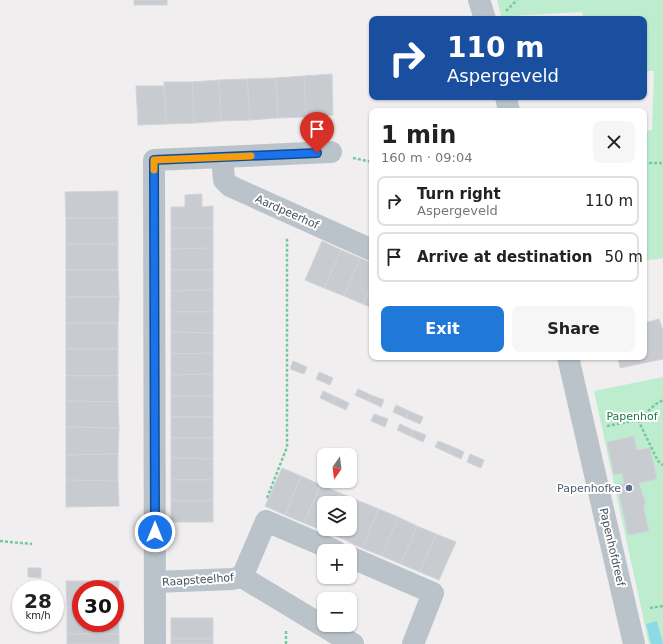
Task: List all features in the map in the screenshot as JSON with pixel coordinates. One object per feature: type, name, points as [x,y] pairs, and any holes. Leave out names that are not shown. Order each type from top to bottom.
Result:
[{"type":"street","points":[[479,0],[484,16]]},
{"type":"street","points":[[155,644],[154,160],[331,152]]},
{"type":"street","name":"Aardpeerhof","points":[[222,157],[224,180],[230,186],[369,249]]},
{"type":"street","name":"Papenhofdreef","points":[[569,360],[634,644]]},
{"type":"street","points":[[266,521],[320,544]]},
{"type":"street","name":"Raapsteelhof","points":[[242,577],[266,521]]},
{"type":"street","points":[[357,560],[433,593],[413,644]]},
{"type":"street","name":"Raapsteelhof","points":[[154,582],[232,579],[242,577],[353,644]]},
{"type":"path","points":[[647,163],[663,163]]},
{"type":"path","points":[[266,521],[262,510],[287,447],[286,212]]},
{"type":"path","points":[[585,430],[638,420],[656,404],[663,400]]},
{"type":"path","points":[[638,420],[658,461],[663,465]]},
{"type":"path","points":[[0,541],[32,544]]},
{"type":"green space","points":[[497,0],[663,0],[663,258],[647,261],[647,131],[652,130],[654,71],[647,71],[647,16],[583,16],[582,12],[501,16]]},
{"type":"green space","name":"Papenhof","points":[[663,377],[663,644],[649,644],[594,391]]},
{"type":"water","points":[[657,621],[663,644],[651,644],[646,624]]},
{"type":"building","points":[[134,0],[167,0],[167,5],[134,5]]},
{"type":"building","points":[[332,74],[333,115],[306,117],[304,76]]},
{"type":"building","points":[[304,76],[306,117],[278,118],[276,78]]},
{"type":"building","points":[[276,78],[278,118],[250,120],[247,79]]},
{"type":"building","points":[[247,79],[250,120],[221,121],[219,80]]},
{"type":"building","points":[[219,80],[221,121],[194,123],[192,82]]},
{"type":"building","points":[[164,82],[192,82],[194,123],[166,124]]},
{"type":"building","points":[[136,86],[164,86],[166,124],[138,125]]},
{"type":"building","points":[[118,191],[118,218],[66,218],[65,192]]},
{"type":"building","points":[[202,194],[202,207],[213,206],[213,228],[171,228],[171,207],[185,207],[185,195]]},
{"type":"building","points":[[66,218],[118,218],[118,244],[66,244]]},
{"type":"building","points":[[171,228],[213,228],[213,248],[171,249]]},
{"type":"building","points":[[322,241],[341,250],[324,288],[305,280]]},
{"type":"building","points":[[66,244],[118,244],[118,270],[66,270]]},
{"type":"building","points":[[213,248],[213,270],[171,270],[171,249]]},
{"type":"building","points":[[341,250],[360,258],[344,296],[324,288]]},
{"type":"building","points":[[360,258],[369,262],[369,290],[363,304],[344,296]]},
{"type":"building","points":[[66,270],[118,270],[119,297],[66,297]]},
{"type":"building","points":[[171,270],[213,270],[213,290],[171,291]]},
{"type":"building","points":[[213,290],[213,312],[171,312],[171,291]]},
{"type":"building","points":[[369,290],[369,307],[363,304]]},
{"type":"building","points":[[66,297],[119,297],[118,323],[66,323]]},
{"type":"building","points":[[171,312],[213,312],[213,333],[171,332]]},
{"type":"building","points":[[659,319],[663,331],[663,359],[620,368],[619,360],[647,360],[647,322]]},
{"type":"building","points":[[66,323],[118,323],[118,349],[66,349]]},
{"type":"building","points":[[171,332],[213,333],[213,353],[171,354]]},
{"type":"building","points":[[66,349],[118,349],[118,376],[66,376]]},
{"type":"building","points":[[213,353],[213,374],[171,375],[171,354]]},
{"type":"building","points":[[293,361],[307,367],[304,374],[290,369]]},
{"type":"building","points":[[319,372],[333,378],[330,385],[316,379]]},
{"type":"building","points":[[213,374],[213,396],[171,396],[171,375]]},
{"type":"building","points":[[66,376],[118,376],[118,402],[66,401]]},
{"type":"building","points":[[358,389],[371,395],[368,401],[355,395]]},
{"type":"building","points":[[323,391],[336,397],[333,404],[320,398]]},
{"type":"building","points":[[371,395],[384,400],[381,407],[368,401]]},
{"type":"building","points":[[171,396],[213,396],[213,417],[171,417]]},
{"type":"building","points":[[336,397],[349,403],[346,410],[333,404]]},
{"type":"building","points":[[66,401],[118,402],[119,428],[66,427]]},
{"type":"building","points":[[396,405],[409,411],[406,418],[393,412]]},
{"type":"building","points":[[409,411],[423,417],[420,424],[406,418]]},
{"type":"building","points":[[374,414],[388,419],[385,427],[371,421]]},
{"type":"building","points":[[171,417],[213,417],[213,438],[171,438]]},
{"type":"building","points":[[400,424],[413,430],[410,436],[397,430]]},
{"type":"building","points":[[66,427],[119,428],[118,454],[66,455]]},
{"type":"building","points":[[413,430],[426,435],[423,442],[410,436]]},
{"type":"building","name":"Papenhofke","points":[[634,436],[637,450],[650,448],[657,479],[639,483],[646,504],[643,505],[649,531],[628,535],[617,485],[624,483],[622,473],[614,475],[607,442]]},
{"type":"building","points":[[171,438],[213,438],[213,459],[171,458]]},
{"type":"building","points":[[438,441],[451,446],[448,453],[435,447]]},
{"type":"building","points":[[451,446],[464,452],[461,459],[448,453]]},
{"type":"building","points":[[118,454],[118,481],[66,480],[66,455]]},
{"type":"building","points":[[470,454],[484,460],[481,468],[467,462]]},
{"type":"building","points":[[171,458],[213,459],[213,480],[171,480]]},
{"type":"building","points":[[282,468],[301,476],[285,515],[265,506]]},
{"type":"building","points":[[301,476],[317,483],[317,488],[320,488],[304,523],[285,515]]},
{"type":"building","points":[[66,480],[118,481],[119,506],[66,507]]},
{"type":"building","points":[[171,480],[213,480],[213,501],[171,501]]},
{"type":"building","points":[[320,488],[328,488],[340,493],[339,496],[317,496],[317,528],[304,523]]},
{"type":"building","points":[[340,493],[347,496],[339,496]]},
{"type":"building","points":[[171,501],[213,501],[213,522],[171,522]]},
{"type":"building","points":[[359,501],[379,509],[362,548],[357,546],[357,544],[343,539],[344,536],[357,536],[357,506]]},
{"type":"building","points":[[379,509],[398,517],[382,556],[362,548]]},
{"type":"building","points":[[398,517],[417,526],[401,564],[382,556]]},
{"type":"building","points":[[417,526],[436,534],[420,572],[401,564]]},
{"type":"building","points":[[436,534],[456,542],[439,580],[420,572]]},
{"type":"building","points":[[336,536],[344,536],[343,539]]},
{"type":"building","points":[[28,568],[41,568],[41,578],[28,577]]},
{"type":"building","points":[[66,581],[72,581],[72,608],[67,608]]},
{"type":"building","points":[[67,608],[72,608],[72,632],[119,632],[119,634],[67,634]]},
{"type":"building","points":[[171,618],[213,618],[213,639],[171,639]]},
{"type":"building","points":[[67,634],[119,634],[119,644],[67,644]]},
{"type":"building","points":[[171,639],[213,639],[213,644],[171,644]]},
{"type":"slow traffic","points":[[154,170],[154,160],[251,156]]},
{"type":"place","name":"Papenhofke","points":[[629,488]]},
{"type":"route","points":[[155,532],[154,160],[317,153]]}]
